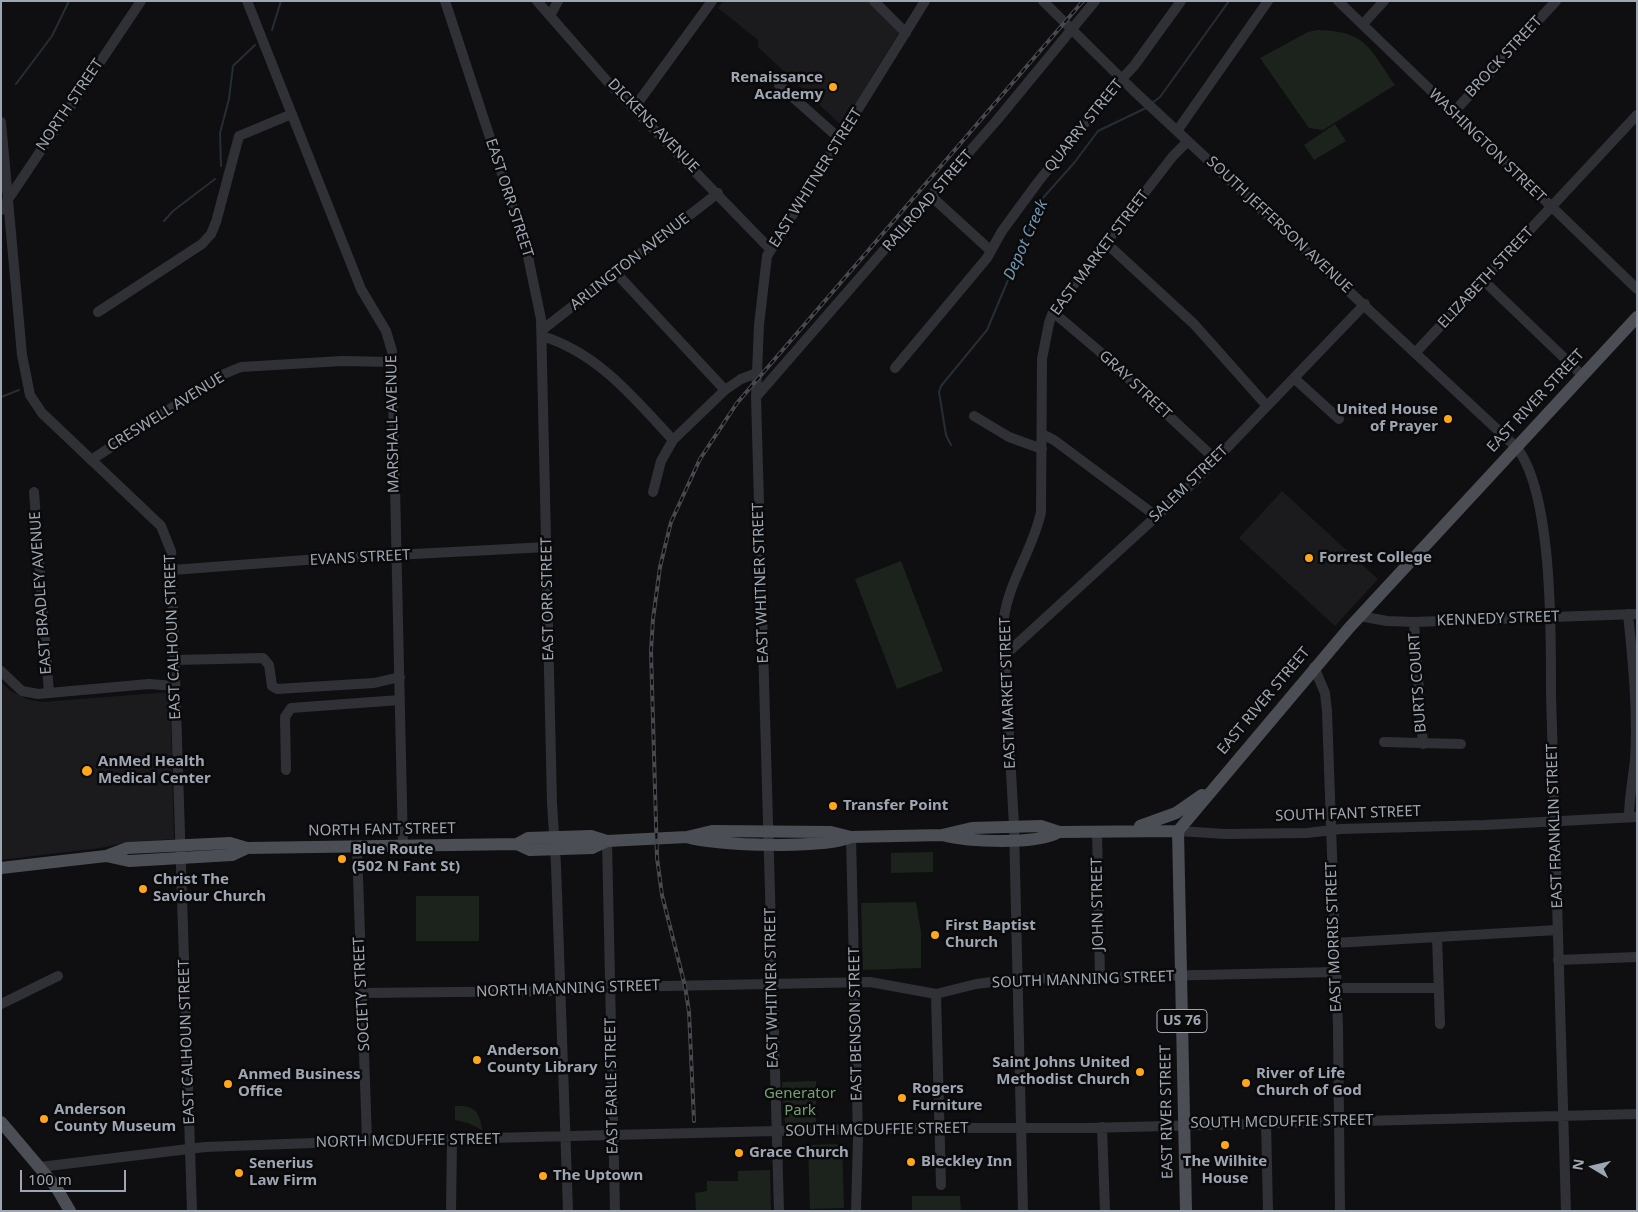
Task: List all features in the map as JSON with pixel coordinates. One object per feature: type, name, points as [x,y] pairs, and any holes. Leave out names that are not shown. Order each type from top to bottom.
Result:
[{"type":"main road","name":"EAST RIVER STREET","points":[[1186,1211],[1178,831],[1314,667],[1359,616],[1637,317]]},
{"type":"main road","points":[[1123,830],[1171,816],[1216,785]]},
{"type":"main road","name":"SOUTH FANT STREET","points":[[769,837],[831,832],[851,837],[942,835],[972,828],[1014,826],[1041,826],[1060,832],[1178,831]]},
{"type":"main road","name":"NORTH FANT STREET","points":[[1,868],[106,856],[127,848],[180,851],[230,843],[247,848],[517,844],[530,850],[554,843],[592,848],[607,841],[687,837],[712,831],[769,837]]},
{"type":"main road","name":"SOUTH FANT STREET","points":[[942,835],[972,841],[1014,840],[1043,839],[1060,832]]},
{"type":"main road","points":[[1,1122],[56,1187],[70,1211]]},
{"type":"street","name":"NORTH STREET","points":[[1,210],[141,1]]},
{"type":"street","name":"MARSHALL AVENUE","points":[[247,1],[361,289],[386,331],[392,351],[403,847]]},
{"type":"street","name":"EAST ORR STREET","points":[[445,1],[526,247],[542,333],[554,843],[568,1211]]},
{"type":"street","name":"DICKENS AVENUE","points":[[536,1],[634,108],[771,250]]},
{"type":"street","points":[[550,16],[558,1]]},
{"type":"street","points":[[634,108],[712,1]]},
{"type":"street","points":[[874,1],[906,33]]},
{"type":"street","name":"EAST WHITNER STREET","points":[[779,1211],[756,397],[759,325],[767,256],[925,1]]},
{"type":"street","name":"SOUTH JEFFERSON AVENUE","points":[[1043,1],[1149,105],[1365,304],[1516,447]]},
{"type":"street","name":"RAILROAD STREET","points":[[756,397],[932,196],[1096,1]]},
{"type":"street","name":"QUARRY STREET","points":[[895,368],[991,250],[1038,182],[1134,66],[1181,1]]},
{"type":"street","points":[[1177,131],[1268,1]]},
{"type":"street","name":"WASHINGTON STREET","points":[[1338,1],[1452,114],[1637,289]]},
{"type":"street","points":[[1363,24],[1384,1]]},
{"type":"street","name":"BROCK STREET","points":[[1452,114],[1556,1]]},
{"type":"street","points":[[779,84],[840,139]]},
{"type":"street","points":[[98,312],[202,244],[211,234],[216,222],[238,136],[292,114]]},
{"type":"street","name":"ELIZABETH STREET","points":[[1416,352],[1637,115]]},
{"type":"street","name":"EAST CALHOUN STREET","points":[[1,122],[22,355],[30,395],[42,413],[161,526],[171,551],[192,1211]]},
{"type":"street","name":"EAST MARKET STREET","points":[[1023,1211],[1014,826],[1003,627],[1006,606],[1034,537],[1041,512],[1043,348],[1053,312],[1173,156],[1188,141]]},
{"type":"street","name":"ARLINGTON AVENUE","points":[[542,333],[718,193]]},
{"type":"street","points":[[932,196],[991,250]]},
{"type":"street","points":[[1106,243],[1194,324],[1267,406]]},
{"type":"street","points":[[616,273],[725,390]]},
{"type":"street","points":[[1484,281],[1582,375]]},
{"type":"street","name":"SALEM STREET","points":[[1005,654],[1215,460],[1295,379],[1365,304]]},
{"type":"street","name":"GRAY STREET","points":[[1053,312],[1099,351],[1215,460]]},
{"type":"street","points":[[542,333],[562,342],[598,363],[621,383],[673,440]]},
{"type":"street","name":"CRESWELL AVENUE","points":[[91,460],[217,378],[241,367],[342,361],[392,362]]},
{"type":"street","points":[[653,492],[661,461],[673,440],[725,390],[741,379],[757,373]]},
{"type":"street","points":[[1295,379],[1339,419]]},
{"type":"street","points":[[974,416],[1009,436],[1042,449]]},
{"type":"street","points":[[1042,434],[1054,440],[1156,516]]},
{"type":"street","name":"EAST FRANKLIN STREET","points":[[1516,447],[1527,462],[1535,487],[1545,550],[1551,617],[1554,822],[1566,1211]]},
{"type":"street","name":"EAST BRADLEY AVENUE","points":[[34,492],[49,693]]},
{"type":"street","name":"EVANS STREET","points":[[172,570],[547,548]]},
{"type":"street","points":[[1632,614],[1636,723],[1635,760],[1629,794],[1633,817]]},
{"type":"street","name":"KENNEDY STREET","points":[[1359,616],[1386,621],[1414,622],[1632,614]]},
{"type":"street","name":"BURTS COURT","points":[[1414,622],[1423,744]]},
{"type":"street","points":[[175,660],[263,658],[269,665],[272,686],[277,689],[374,683],[400,677]]},
{"type":"street","name":"EAST MORRIS STREET","points":[[1314,667],[1325,693],[1327,711],[1336,972],[1340,1211]]},
{"type":"street","points":[[1,671],[22,691],[38,694],[149,684],[176,686]]},
{"type":"street","points":[[286,770],[285,717],[291,708],[400,700]]},
{"type":"street","name":"BURTS COURT","points":[[1384,742],[1461,744]]},
{"type":"street","name":"SOUTH FANT STREET","points":[[1178,831],[1226,834],[1330,831],[1633,817]]},
{"type":"street","name":"JOHN STREET","points":[[1097,831],[1100,977]]},
{"type":"street","name":"EAST BENSON STREET","points":[[851,837],[858,1130],[856,1211]]},
{"type":"street","name":"EAST EARLE STREET","points":[[607,841],[615,1211]]},
{"type":"street","name":"SOCIETY STREET","points":[[357,847],[367,1141]]},
{"type":"street","points":[[1334,943],[1557,930]]},
{"type":"street","points":[[1437,937],[1440,1024]]},
{"type":"street","points":[[1558,960],[1637,957]]},
{"type":"street","name":"SOUTH MANNING STREET","points":[[773,983],[882,982],[936,994],[976,984],[1017,979],[1336,972]]},
{"type":"street","points":[[1,1004],[58,976]]},
{"type":"street","name":"NORTH MANNING STREET","points":[[362,993],[560,990],[773,983]]},
{"type":"street","points":[[1336,988],[1438,988]]},
{"type":"street","points":[[936,994],[941,1186]]},
{"type":"street","name":"SOUTH MCDUFFIE STREET","points":[[777,1131],[1102,1127],[1637,1114]]},
{"type":"street","points":[[1266,1122],[1268,1211]]},
{"type":"street","points":[[1102,1127],[1105,1211]]},
{"type":"street","name":"NORTH MCDUFFIE STREET","points":[[40,1167],[190,1149],[367,1141],[777,1131]]},
{"type":"street","points":[[451,1211],[452,1140]]},
{"type":"shaded area","name":"Renaissance Academy","points":[[723,1],[868,1],[899,32],[842,126],[758,47],[758,40],[718,8]]},
{"type":"shaded area","name":"Forrest College","points":[[1282,491],[1378,579],[1335,626],[1239,538]]},
{"type":"shaded area","name":"AnMed Health Medical Center","points":[[1,682],[9,690],[27,699],[42,702],[170,692],[174,839],[129,842],[100,848],[1,860]]},
{"type":"green space","points":[[1317,30],[1334,31],[1357,38],[1372,52],[1395,85],[1323,130],[1309,128],[1260,58],[1308,32]]},
{"type":"green space","points":[[1335,124],[1346,141],[1314,160],[1304,145]]},
{"type":"green space","points":[[901,561],[943,671],[897,689],[855,579]]},
{"type":"green space","points":[[933,852],[933,872],[891,873],[891,853]]},
{"type":"green space","points":[[416,896],[479,896],[479,941],[416,941]]},
{"type":"green space","points":[[916,902],[921,932],[921,968],[863,970],[861,903]]},
{"type":"green space","name":"Generator Park","points":[[816,1081],[816,1123],[785,1123],[782,1082]]},
{"type":"green space","points":[[455,1106],[475,1110],[480,1118],[482,1130],[468,1123],[455,1120]]},
{"type":"green space","points":[[842,1144],[844,1208],[810,1209],[808,1145]]},
{"type":"green space","points":[[770,1170],[771,1211],[696,1211],[695,1193],[707,1191],[707,1181],[738,1181],[738,1171]]},
{"type":"green space","points":[[912,1196],[960,1196],[961,1211],[912,1211]]},
{"type":"waterway","points":[[16,84],[52,36],[69,1]]},
{"type":"waterway","points":[[272,30],[281,1]]},
{"type":"waterway","name":"Depot Creek","points":[[1152,103],[1160,97],[1229,1]]},
{"type":"waterway","points":[[221,166],[220,133],[229,99],[233,66],[255,45]]},
{"type":"waterway","name":"Depot Creek","points":[[951,445],[946,435],[939,392],[941,386],[987,330],[1042,199],[1074,163],[1098,131],[1146,108]]},
{"type":"waterway","points":[[164,221],[173,211],[215,179]]},
{"type":"waterway","points":[[1,397],[19,390]]},
{"type":"railway","points":[[694,1121],[689,1012],[685,986],[662,895],[657,858],[651,651],[660,567],[671,522],[700,459],[737,403],[1083,1]]},
{"type":"place","name":"Renaissance Academy","points":[[833,87]]},
{"type":"place","name":"United House of Prayer","points":[[1448,419]]},
{"type":"place","name":"Forrest College","points":[[1309,558]]},
{"type":"place","name":"AnMed Health Medical Center","points":[[87,771]]},
{"type":"place","name":"Transfer Point","points":[[833,806]]},
{"type":"place","name":"Blue Route (502 N Fant St)","points":[[342,859]]},
{"type":"place","name":"Christ The Saviour Church","points":[[143,889]]},
{"type":"place","name":"First Baptist Church","points":[[935,935]]},
{"type":"place","name":"Anderson County Library","points":[[477,1060]]},
{"type":"place","name":"Saint Johns United Methodist Church","points":[[1140,1072]]},
{"type":"place","name":"River of Life Church of God","points":[[1246,1083]]},
{"type":"place","name":"Anmed Business Office","points":[[228,1084]]},
{"type":"place","name":"Rogers Furniture","points":[[902,1098]]},
{"type":"place","name":"Anderson County Museum","points":[[44,1119]]},
{"type":"place","name":"The Wilhite House","points":[[1225,1145]]},
{"type":"place","name":"Grace Church","points":[[739,1153]]},
{"type":"place","name":"Bleckley Inn","points":[[911,1162]]},
{"type":"place","name":"Senerius Law Firm","points":[[239,1173]]},
{"type":"place","name":"The Uptown","points":[[543,1176]]}]
